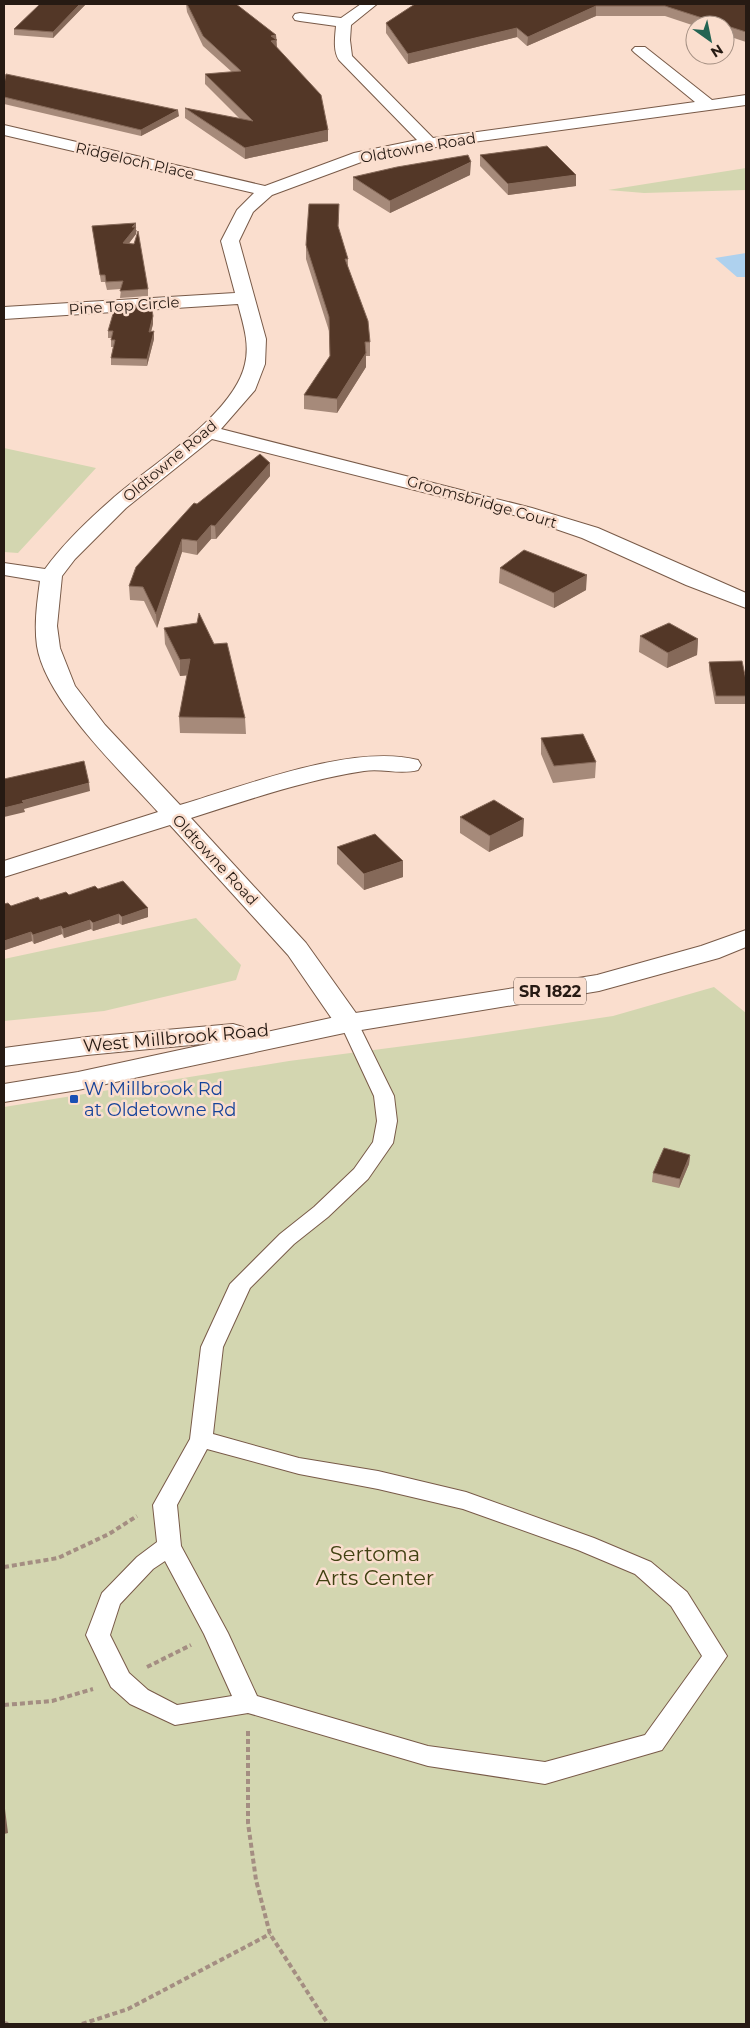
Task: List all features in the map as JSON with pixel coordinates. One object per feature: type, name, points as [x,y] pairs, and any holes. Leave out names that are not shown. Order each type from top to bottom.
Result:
[{"type":"street","points":[[300,17],[344,23],[370,4]]},
{"type":"street","points":[[344,23],[342,40],[344,56],[358,73],[429,144]]},
{"type":"street","points":[[640,50],[708,105]]},
{"type":"street","name":"Oldtowne Road","points":[[349,1023],[297,949],[97,730],[64,687],[54,666],[46,626],[51,576],[67,554],[119,504],[208,432],[245,390],[255,364],[257,339],[244,298],[230,241],[246,210],[266,191],[360,157],[429,144],[746,100]]},
{"type":"street","name":"Ridgeloch Place","points":[[4,130],[266,191]]},
{"type":"street","name":"Pine Top Circle","points":[[4,313],[244,298]]},
{"type":"street","name":"Groomsbridge Court","points":[[208,432],[345,465],[525,512],[590,533],[694,580],[746,601]]},
{"type":"street","points":[[4,569],[51,576]]},
{"type":"street","points":[[4,869],[123,830],[175,816],[302,776],[366,763],[409,765]]},
{"type":"street","name":"West Millbrook Road","points":[[4,1093],[78,1081],[349,1023],[599,984],[710,952],[746,938]]},
{"type":"street","name":"West Millbrook Road","points":[[4,1057],[87,1046],[349,1023]]},
{"type":"lane","points":[[248,1703],[216,1633],[169,1546],[165,1505],[201,1439],[212,1347],[241,1284],[287,1239],[321,1212],[361,1174],[383,1143],[387,1121],[384,1096],[349,1023]]},
{"type":"lane","points":[[169,1546],[145,1563],[110,1600],[98,1635],[105,1653],[120,1680],[139,1697],[175,1715],[248,1703],[428,1756],[545,1773],[653,1743],[715,1656],[679,1599],[642,1568],[586,1544],[466,1501],[378,1480],[298,1466],[201,1439]]},
{"type":"path","points":[[4,1567],[58,1558],[109,1534],[144,1512],[165,1505]]},
{"type":"path","points":[[248,1703],[248,1823],[256,1880],[270,1934],[328,2024]]},
{"type":"path","points":[[82,2024],[128,2009],[270,1934]]},
{"type":"path","points":[[4,2023],[8,2024]]},
{"type":"green space","points":[[746,168],[746,190],[644,193],[608,190]]},
{"type":"green space","points":[[4,448],[96,468],[18,553],[4,552]]},
{"type":"green space","points":[[196,918],[241,965],[236,980],[104,1011],[4,1021],[4,959]]},
{"type":"green space","name":"Sertoma Arts Center","points":[[714,987],[746,1013],[746,2024],[4,2024],[4,1107],[289,1061],[466,1038],[613,1016]]},
{"type":"water","points":[[746,253],[746,277],[737,277],[715,258]]},
{"type":"building","points":[[40,4],[80,4],[53,32],[14,29]]},
{"type":"building","points":[[187,4],[236,4],[276,35],[271,36],[277,40],[271,41],[321,95],[328,130],[245,148],[185,108],[253,121],[205,74],[241,71],[203,36]]},
{"type":"building","points":[[415,4],[746,4],[746,32],[735,28],[735,15],[693,15],[665,6],[596,6],[528,37],[517,28],[408,54],[386,23]]},
{"type":"building","points":[[6,74],[178,110],[141,130],[4,97]]},
{"type":"building","points":[[547,146],[576,175],[508,184],[480,155],[534,148]]},
{"type":"building","points":[[468,155],[471,162],[390,201],[353,177],[397,167]]},
{"type":"building","points":[[309,204],[339,204],[338,226],[348,259],[345,259],[368,321],[370,342],[365,342],[366,353],[337,399],[304,395],[330,356],[329,317],[306,245]]},
{"type":"building","points":[[136,223],[132,227],[136,227],[123,243],[134,244],[138,231],[148,289],[120,291],[123,281],[106,282],[105,275],[100,275],[92,226]]},
{"type":"building","points":[[151,304],[153,316],[149,332],[154,331],[147,359],[111,358],[115,340],[111,340],[113,331],[108,331],[115,307]]},
{"type":"building","points":[[260,454],[270,463],[215,526],[211,525],[197,541],[182,539],[156,614],[143,587],[129,586],[136,567],[194,503],[197,504]]},
{"type":"building","points":[[524,550],[587,575],[554,593],[500,568]]},
{"type":"building","points":[[199,613],[214,644],[227,643],[245,718],[179,717],[190,659],[180,660],[164,628],[197,623]]},
{"type":"building","points":[[669,623],[698,639],[668,653],[640,636]]},
{"type":"building","points":[[742,661],[746,680],[746,696],[716,696],[709,662]]},
{"type":"building","points":[[583,734],[596,762],[554,766],[541,738]]},
{"type":"building","points":[[84,761],[89,783],[22,801],[24,803],[4,808],[4,779]]},
{"type":"building","points":[[494,800],[524,819],[490,836],[460,817]]},
{"type":"building","points":[[375,834],[403,861],[364,874],[337,847]]},
{"type":"building","points":[[123,881],[148,908],[122,917],[119,914],[93,923],[90,920],[63,929],[61,926],[33,935],[31,932],[4,941],[4,904],[8,903],[11,906],[38,897],[40,900],[66,892],[69,895],[95,886],[98,889]]},
{"type":"building","points":[[664,1148],[690,1155],[680,1179],[653,1173]]},
{"type":"place","name":"W Millbrook Rd at Oldetowne Rd","points":[[74,1099]]}]
